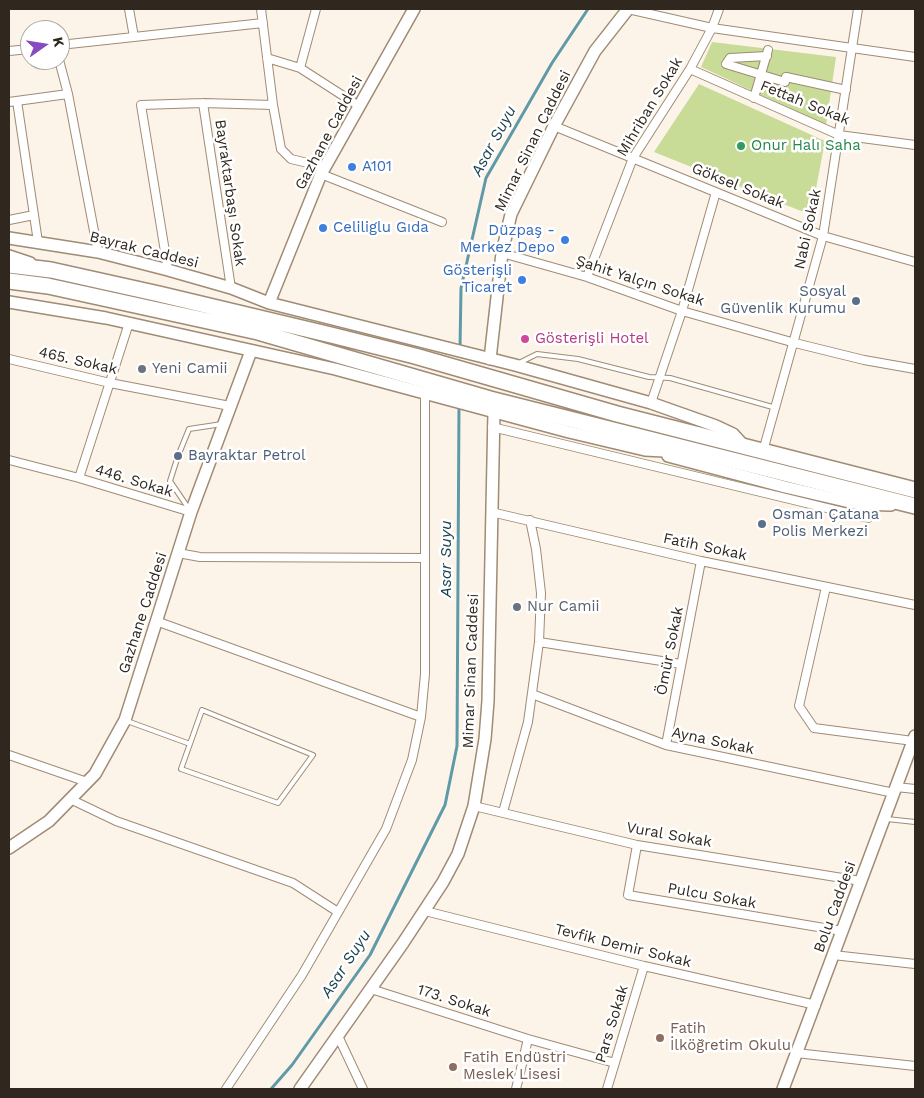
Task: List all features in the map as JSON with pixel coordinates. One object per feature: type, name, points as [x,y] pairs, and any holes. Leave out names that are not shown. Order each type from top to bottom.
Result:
[{"type":"highway","points":[[9,265],[51,270],[415,349],[491,378],[617,414],[915,490]]},
{"type":"highway","points":[[9,281],[48,286],[258,332],[414,377],[490,407],[699,453],[913,506]]},
{"type":"main road","name":"Gazhane Caddesi","points":[[269,303],[323,170],[414,9]]},
{"type":"main road","name":"Mimar Sinan Caddesi","points":[[490,359],[502,253],[511,214],[554,126],[595,51],[628,9]]},
{"type":"main road","name":"Bayrak Caddesi","points":[[9,238],[98,252],[231,288],[269,303],[415,349],[477,356],[651,403],[716,426],[733,434],[744,446]]},
{"type":"main road","points":[[9,256],[51,270]]},
{"type":"main road","points":[[9,286],[48,286]]},
{"type":"main road","points":[[9,302],[129,323],[335,369],[429,394],[490,407],[641,450],[786,488],[858,504],[913,506]]},
{"type":"main road","name":"Gazhane Caddesi","points":[[9,848],[49,821],[95,774],[125,720],[191,512],[251,351]]},
{"type":"main road","name":"Mimar Sinan Caddesi","points":[[300,1089],[425,910],[458,854],[474,806],[485,739],[488,701],[492,427],[490,407]]},
{"type":"main road","points":[[641,450],[699,453]]},
{"type":"main road","name":"Bolu Caddesi","points":[[783,1089],[816,1005],[914,738]]},
{"type":"street","points":[[129,9],[134,37]]},
{"type":"street","points":[[261,9],[273,105],[281,149],[291,159],[323,170],[442,222]]},
{"type":"street","points":[[300,68],[316,9]]},
{"type":"street","points":[[628,9],[712,28],[852,50],[915,57]]},
{"type":"street","name":"Mihriban Sokak","points":[[587,277],[633,158],[690,69],[712,28],[719,9]]},
{"type":"street","name":"Nabi Sokak","points":[[763,451],[795,343],[823,236],[858,9]]},
{"type":"street","points":[[70,44],[262,23]]},
{"type":"street","points":[[754,98],[762,75],[768,53],[730,58],[726,64],[762,75],[785,82],[786,77],[846,90]]},
{"type":"street","points":[[267,58],[300,68],[359,106]]},
{"type":"street","name":"Fettah Sokak","points":[[690,69],[839,135],[915,145]]},
{"type":"street","points":[[62,70],[68,94],[98,252]]},
{"type":"street","points":[[38,242],[13,102],[68,94]]},
{"type":"street","points":[[168,270],[142,105],[203,103],[273,105]]},
{"type":"street","name":"Bayraktarbaşı Sokak","points":[[203,103],[231,288]]},
{"type":"street","name":"Göksel Sokak","points":[[554,126],[823,236],[915,262]]},
{"type":"street","points":[[651,403],[658,377],[682,311],[716,192]]},
{"type":"street","points":[[9,220],[34,216]]},
{"type":"street","name":"Şahit Yalçın Sokak","points":[[502,253],[587,277],[682,311],[795,343],[864,360],[915,369]]},
{"type":"street","name":"446. Sokak","points":[[129,323],[79,478],[191,512]]},
{"type":"street","name":"465. Sokak","points":[[9,359],[230,406]]},
{"type":"street","points":[[226,1089],[302,975],[338,912],[395,810],[412,760],[421,717],[425,674],[425,558],[429,394]]},
{"type":"street","points":[[492,427],[868,518]]},
{"type":"street","points":[[634,462],[641,450]]},
{"type":"street","points":[[9,460],[79,478]]},
{"type":"street","name":"Fatih Sokak","points":[[491,512],[701,561],[915,605]]},
{"type":"street","points":[[503,812],[522,750],[539,642],[540,585],[530,520]]},
{"type":"street","points":[[178,553],[200,557],[425,558]]},
{"type":"street","name":"Ömür Sokak","points":[[666,745],[701,561]]},
{"type":"street","points":[[826,587],[799,706],[814,728],[914,738]]},
{"type":"street","points":[[156,621],[421,717]]},
{"type":"street","points":[[539,642],[681,664]]},
{"type":"street","name":"Ayna Sokak","points":[[532,694],[666,745],[895,790],[915,789]]},
{"type":"street","points":[[9,754],[87,782]]},
{"type":"street","points":[[70,799],[116,821],[293,883],[338,912]]},
{"type":"street","name":"Vural Sokak","points":[[474,806],[637,845],[861,881]]},
{"type":"street","name":"Pulcu Sokak","points":[[637,845],[628,895],[842,931]]},
{"type":"street","name":"Tevfik Demir Sokak","points":[[425,910],[644,966],[816,1005]]},
{"type":"street","points":[[833,955],[915,964]]},
{"type":"street","name":"Pars Sokak","points":[[607,1089],[644,966]]},
{"type":"street","name":"173. Sokak","points":[[371,989],[528,1039],[614,1063]]},
{"type":"street","points":[[338,1036],[363,1089]]},
{"type":"street","points":[[516,1089],[528,1039]]},
{"type":"street","points":[[796,1053],[915,1066]]},
{"type":"lane","points":[[515,365],[531,356],[544,354],[578,359],[649,377],[658,377],[776,408]]},
{"type":"lane","points":[[191,512],[170,481],[178,456],[189,429],[224,424]]},
{"type":"lane","points":[[202,710],[313,755],[278,803],[181,769],[190,744],[202,710]]},
{"type":"lane","points":[[125,720],[190,744]]},
{"type":"lane","points":[[884,819],[915,822]]},
{"type":"green space","points":[[712,42],[836,57],[826,125],[701,67]]},
{"type":"green space","name":"Onur Halı Saha","points":[[699,84],[825,141],[811,215],[654,152]]},
{"type":"waterway","name":"Asar Suyu","points":[[460,348],[461,288],[486,178],[552,63],[588,9]]},
{"type":"waterway","name":"Asar Suyu","points":[[271,1089],[292,1065],[370,955],[445,805],[457,746],[459,404]]},
{"type":"place","name":"Onur Halı Saha","points":[[741,146]]},
{"type":"place","name":"A101","points":[[352,167]]},
{"type":"place","name":"Celiliglu Gıda","points":[[323,228]]},
{"type":"place","name":"Düzpaş - Merkez Depo","points":[[565,240]]},
{"type":"place","name":"Gösterişli Ticaret","points":[[522,280]]},
{"type":"place","name":"Sosyal Güvenlik Kurumu","points":[[856,301]]},
{"type":"place","name":"Gösterişli Hotel","points":[[525,339]]},
{"type":"place","name":"Yeni Camii","points":[[142,369]]},
{"type":"place","name":"Bayraktar Petrol","points":[[178,456]]},
{"type":"place","name":"Osman Çatana Polis Merkezi","points":[[762,524]]},
{"type":"place","name":"Nur Camii","points":[[517,607]]},
{"type":"place","name":"Fatih İlköğretim Okulu","points":[[660,1038]]},
{"type":"place","name":"Fatih Endüstri Meslek Lisesi","points":[[453,1067]]}]
